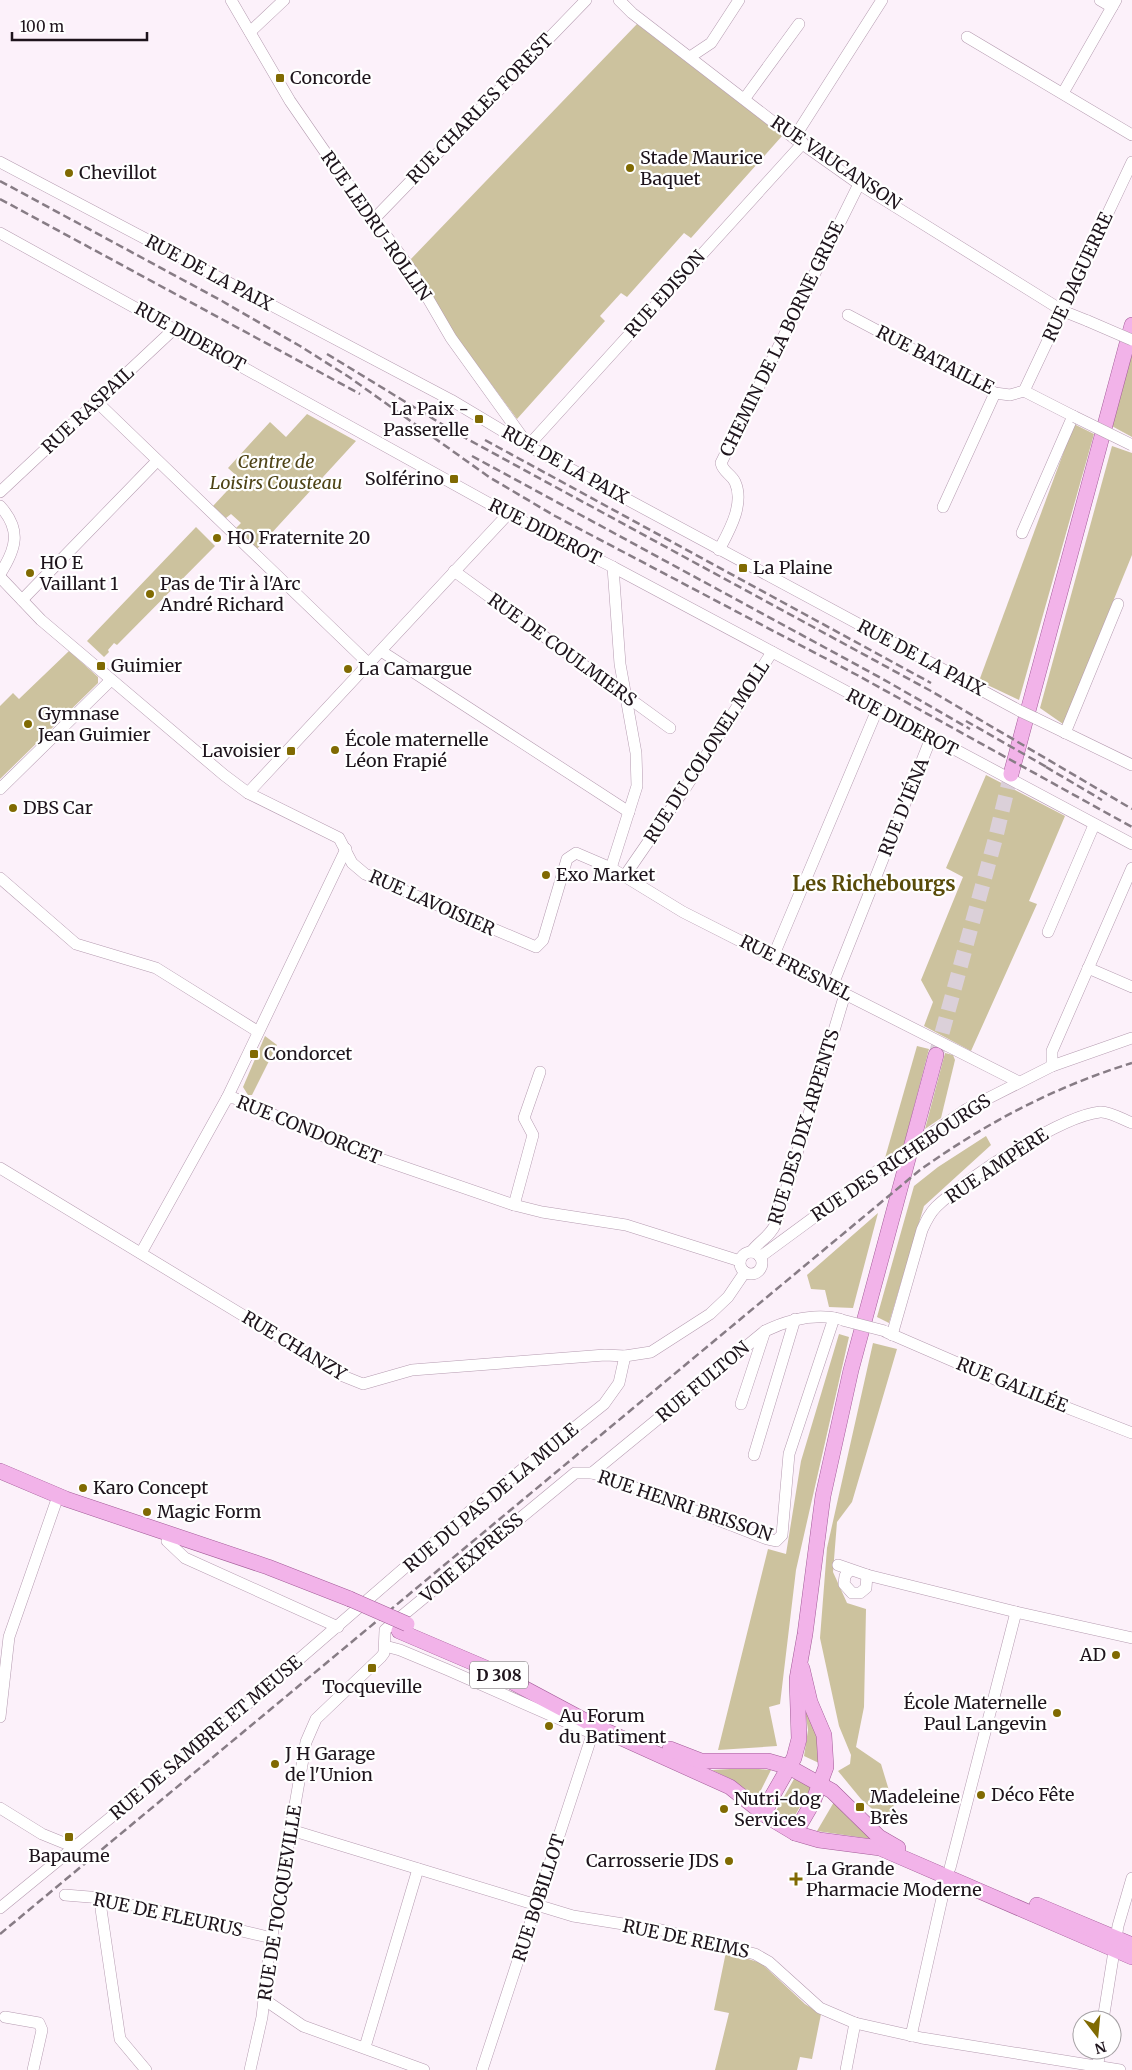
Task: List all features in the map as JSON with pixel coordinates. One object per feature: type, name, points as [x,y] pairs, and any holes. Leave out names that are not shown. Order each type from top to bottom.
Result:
[{"type":"main road","points":[[1010,774],[1132,325]]},
{"type":"main road","points":[[765,1815],[770,1800],[789,1767],[799,1739],[796,1692],[823,1496],[841,1408],[936,1054]]},
{"type":"main road","name":"D 308","points":[[0,1471],[66,1499],[294,1578],[693,1759],[709,1762],[768,1761],[789,1767],[821,1784],[847,1804],[889,1844],[948,1872],[1132,1944]]},
{"type":"main road","name":"D 308","points":[[0,1480],[56,1502],[348,1603]]},
{"type":"main road","name":"D 308","points":[[403,1627],[488,1669],[592,1729]]},
{"type":"main road","points":[[795,1833],[813,1802],[826,1767],[824,1735],[810,1702],[801,1662]]},
{"type":"main road","points":[[592,1729],[730,1787],[765,1815],[795,1833],[819,1840],[880,1848],[948,1872]]},
{"type":"main road","points":[[1116,1937],[1132,1957]]},
{"type":"street","name":"RUE LEDRU-ROLLIN","points":[[231,0],[290,101],[412,271],[451,338],[528,446]]},
{"type":"street","points":[[250,32],[284,0]]},
{"type":"street","name":"RUE CHARLES FOREST","points":[[374,219],[586,0]]},
{"type":"street","name":"RUE VAUCANSON","points":[[618,0],[632,13],[745,98],[798,141],[859,184],[1063,311],[1132,340]]},
{"type":"street","points":[[690,56],[711,43],[740,0]]},
{"type":"street","name":"RUE EDISON","points":[[528,446],[798,141],[882,0]]},
{"type":"street","points":[[1063,93],[1114,3],[1100,0]]},
{"type":"street","points":[[745,98],[799,24]]},
{"type":"street","points":[[967,37],[1132,135]]},
{"type":"street","name":"RUE DE LA PAIX","points":[[0,162],[451,400],[528,446],[1020,711],[1132,765]]},
{"type":"street","name":"RUE DAGUERRE","points":[[1024,391],[1132,162]]},
{"type":"street","name":"CHEMIN DE LA BORNE GRISE","points":[[719,550],[734,522],[738,501],[735,482],[722,469],[721,463],[859,184]]},
{"type":"street","name":"RUE DIDEROT","points":[[0,233],[175,328],[508,514],[613,567],[877,710],[1132,844]]},
{"type":"street","name":"RUE BATAILLE","points":[[848,316],[995,393],[1010,396],[1024,391]]},
{"type":"street","name":"RUE RASPAIL","points":[[0,492],[175,328]]},
{"type":"street","points":[[1024,391],[1132,445]]},
{"type":"street","points":[[943,507],[995,393]]},
{"type":"street","points":[[97,402],[368,663]]},
{"type":"street","points":[[1022,533],[1074,417]]},
{"type":"street","points":[[504,432],[514,425]]},
{"type":"street","points":[[22,600],[157,461]]},
{"type":"street","name":"RUE LAVOISIER","points":[[0,506],[7,514],[15,545],[14,552],[0,576],[22,600],[111,680],[248,793],[339,838],[355,866],[382,883],[536,948],[543,940],[567,859],[576,854]]},
{"type":"street","points":[[248,793],[508,514]]},
{"type":"street","points":[[611,868],[637,786],[636,753],[620,664],[613,567]]},
{"type":"street","name":"RUE DE COULMIERS","points":[[454,571],[670,728]]},
{"type":"street","points":[[1065,733],[1118,604]]},
{"type":"street","points":[[381,651],[629,812]]},
{"type":"street","name":"RUE DU COLONEL MOLL","points":[[624,877],[686,786],[772,652]]},
{"type":"street","points":[[0,789],[111,680]]},
{"type":"street","points":[[773,957],[877,710]]},
{"type":"street","name":"RUE D'IÉNA","points":[[832,987],[931,738]]},
{"type":"street","points":[[1048,932],[1094,825]]},
{"type":"street","name":"RUE CONDORCET","points":[[346,849],[257,1031],[227,1098],[234,1098],[363,1152],[514,1205],[542,1212],[626,1225],[740,1261]]},
{"type":"street","name":"RUE FRESNEL","points":[[576,854],[611,868],[683,912],[1017,1081]]},
{"type":"street","points":[[1052,1066],[1052,1051],[1132,868]]},
{"type":"street","points":[[0,878],[76,944],[156,968],[257,1031]]},
{"type":"street","points":[[1088,968],[1132,987]]},
{"type":"street","name":"RUE DES DIX ARPENTS","points":[[755,1254],[773,1229],[845,994]]},
{"type":"street","name":"RUE DES RICHEBOURGS","points":[[755,1254],[789,1235],[877,1171],[968,1109],[1017,1081],[1052,1066],[1132,1038]]},
{"type":"street","points":[[514,1205],[533,1135],[524,1118],[540,1072]]},
{"type":"street","points":[[141,1252],[227,1098]]},
{"type":"street","name":"RUE AMPÈRE","points":[[889,1333],[922,1230],[928,1217],[937,1207],[966,1184],[1044,1133],[1073,1120],[1102,1111],[1132,1123]]},
{"type":"street","name":"RUE CHANZY","points":[[0,1168],[343,1376],[363,1384],[412,1370],[605,1355],[625,1356],[651,1352],[710,1314],[728,1297],[745,1272]]},
{"type":"street","points":[[773,1229],[780,1228],[789,1235]]},
{"type":"street","points":[[755,1254],[762,1263],[760,1270],[755,1274],[745,1272],[741,1268],[740,1261],[744,1255],[755,1254]]},
{"type":"street","name":"RUE GALILÉE","points":[[834,1318],[889,1333],[1006,1384],[1132,1433]]},
{"type":"street","name":"RUE FULTON","points":[[592,1473],[765,1331],[795,1319],[834,1318]]},
{"type":"street","name":"RUE HENRI BRISSON","points":[[572,1475],[592,1473],[657,1495],[767,1539],[776,1541],[780,1539],[782,1535],[789,1454],[834,1318]]},
{"type":"street","points":[[754,1455],[795,1319]]},
{"type":"street","points":[[741,1404],[765,1331]]},
{"type":"street","name":"RUE DU PAS DE LA MULE","points":[[338,1628],[469,1512],[604,1404],[619,1383],[625,1356]]},
{"type":"street","name":"VOIE EXPRESS","points":[[385,1646],[385,1630],[572,1475]]},
{"type":"street","points":[[0,1717],[9,1637],[56,1502]]},
{"type":"street","points":[[167,1541],[185,1558],[338,1628]]},
{"type":"street","points":[[838,1565],[867,1575],[1016,1612],[1132,1638]]},
{"type":"street","points":[[850,1570],[845,1576],[844,1584],[852,1593],[860,1593],[866,1588],[867,1575]]},
{"type":"street","points":[[910,2036],[948,1872],[1016,1612]]},
{"type":"street","name":"RUE DE SAMBRE ET MEUSE","points":[[0,1908],[338,1628]]},
{"type":"street","points":[[385,1646],[400,1650],[592,1729]]},
{"type":"street","name":"RUE DE TOCQUEVILLE","points":[[250,2070],[265,2000],[272,1938],[306,1742],[312,1725],[325,1709],[381,1657],[385,1646]]},
{"type":"street","name":"RUE BOBILLOT","points":[[482,2070],[592,1729]]},
{"type":"street","points":[[0,1808],[42,1834],[74,1847]]},
{"type":"street","name":"RUE DE REIMS","points":[[291,1830],[536,1905],[592,1920],[661,1930],[760,1956],[820,2008],[855,2023],[910,2036],[1097,2068],[1120,2070]]},
{"type":"street","points":[[365,2046],[418,1869]]},
{"type":"street","points":[[1105,2010],[1116,1937],[1132,1878]]},
{"type":"street","name":"RUE DE FLEURUS","points":[[65,1895],[102,1898],[272,1938]]},
{"type":"street","points":[[102,1898],[101,1909],[120,2039],[146,2070]]},
{"type":"street","points":[[265,2000],[303,2026],[365,2046],[424,2070]]},
{"type":"street","points":[[5,2017],[39,2023],[41,2026],[42,2030],[34,2070]]},
{"type":"street","points":[[846,2070],[855,2023]]},
{"type":"green space","points":[[637,24],[782,136],[691,238],[684,233],[627,297],[621,293],[600,316],[605,321],[517,419],[453,332],[410,260]]},
{"type":"green space","points":[[1132,349],[1132,437],[1110,425]]},
{"type":"green space","name":"Centre de Loisirs Cousteau","points":[[307,414],[356,441],[257,549],[235,529],[241,523],[231,514],[226,518],[213,506],[239,478],[228,468],[270,422],[286,437]]},
{"type":"green space","points":[[1074,424],[1094,434],[1019,700],[979,681]]},
{"type":"green space","points":[[1112,446],[1132,453],[1132,555],[1063,724],[1040,708]]},
{"type":"green space","name":"Pas de Tir à l'Arc André Richard","points":[[196,527],[215,546],[117,645],[114,643],[104,657],[87,641]]},
{"type":"green space","name":"Gymnase Jean Guimier","points":[[69,651],[98,677],[98,683],[0,779],[0,706],[13,693],[19,699]]},
{"type":"green space","points":[[986,775],[1065,816],[1029,901],[1037,904],[971,1051],[924,1026],[933,1002],[921,980],[963,877],[946,868]]},
{"type":"green space","points":[[265,1036],[277,1045],[252,1095],[248,1095],[243,1087]]},
{"type":"green space","points":[[917,1046],[929,1049],[904,1145],[885,1158]]},
{"type":"green space","points":[[945,1053],[953,1055],[955,1060],[941,1118],[925,1129]]},
{"type":"green space","points":[[986,1136],[991,1145],[924,1206],[889,1323],[877,1317],[914,1186],[938,1167]]},
{"type":"green space","points":[[878,1213],[853,1308],[829,1307],[825,1290],[811,1289],[807,1275]]},
{"type":"green space","points":[[839,1334],[849,1337],[796,1570],[780,1704],[769,1707],[777,1746],[718,1750],[768,1549],[786,1554],[801,1461]]},
{"type":"green space","points":[[873,1343],[897,1349],[852,1502],[837,1522],[833,1572],[847,1603],[866,1609],[864,1707],[856,1747],[881,1764],[894,1807],[890,1825],[861,1799],[838,1771],[850,1764],[851,1755],[839,1726],[820,1638],[827,1548]]},
{"type":"green space","points":[[803,1696],[818,1740],[819,1763],[804,1756],[808,1730]]},
{"type":"green space","points":[[748,1768],[771,1770],[757,1798],[733,1780],[712,1770]]},
{"type":"green space","points":[[796,1778],[810,1785],[811,1788],[791,1822],[776,1811]]},
{"type":"green space","points":[[834,1802],[872,1839],[817,1831]]},
{"type":"green space","points":[[726,1952],[761,1963],[805,2004],[821,2014],[812,2059],[800,2057],[797,2070],[715,2070],[729,2013],[714,2010]]},
{"type":"tunnel","points":[[936,1055],[995,840],[1011,774]]},
{"type":"railway","points":[[0,181],[222,301],[300,346],[349,377],[489,477],[555,516],[857,675],[1132,827]]},
{"type":"railway","points":[[0,199],[360,394]]},
{"type":"railway","points":[[327,354],[458,434],[931,691],[1132,809]]},
{"type":"railway","points":[[485,440],[931,683]]},
{"type":"railway","points":[[472,456],[881,678],[970,729]]},
{"type":"railway","points":[[966,721],[1050,769]]},
{"type":"railway","points":[[1046,767],[1102,800]]},
{"type":"railway","points":[[0,1934],[920,1170],[970,1137],[1022,1108],[1075,1083],[1132,1063]]},
{"type":"place","name":"Concorde","points":[[280,78]]},
{"type":"place","name":"Stade Maurice Baquet","points":[[630,168]]},
{"type":"place","name":"Chevillot","points":[[69,173]]},
{"type":"place","name":"La Paix - Passerelle","points":[[479,419]]},
{"type":"place","name":"Solférino","points":[[454,479]]},
{"type":"place","name":"HO Fraternite 20","points":[[217,538]]},
{"type":"place","name":"La Plaine","points":[[743,568]]},
{"type":"place","name":"HO E Vaillant 1","points":[[30,573]]},
{"type":"place","name":"Pas de Tir à l'Arc André Richard","points":[[150,594]]},
{"type":"place","name":"Guimier","points":[[101,666]]},
{"type":"place","name":"La Camargue","points":[[348,669]]},
{"type":"place","name":"Gymnase Jean Guimier","points":[[28,724]]},
{"type":"place","name":"École maternelle Léon Frapié","points":[[335,750]]},
{"type":"place","name":"Lavoisier","points":[[291,751]]},
{"type":"place","name":"DBS Car","points":[[13,808]]},
{"type":"place","name":"Exo Market","points":[[546,875]]},
{"type":"place","name":"Condorcet","points":[[254,1054]]},
{"type":"place","name":"Karo Concept","points":[[83,1488]]},
{"type":"place","name":"Magic Form","points":[[147,1512]]},
{"type":"place","name":"AD","points":[[1116,1655]]},
{"type":"place","name":"Tocqueville","points":[[372,1668]]},
{"type":"place","name":"École Maternelle Paul Langevin","points":[[1057,1713]]},
{"type":"place","name":"Au Forum du Batiment","points":[[549,1726]]},
{"type":"place","name":"J H Garage de l'Union","points":[[275,1764]]},
{"type":"place","name":"Déco Fête","points":[[981,1795]]},
{"type":"place","name":"Madeleine Brès","points":[[860,1807]]},
{"type":"place","name":"Nutri-dog Services","points":[[724,1809]]},
{"type":"place","name":"Bapaume","points":[[69,1837]]},
{"type":"place","name":"Carrosserie JDS","points":[[729,1861]]},
{"type":"place","name":"La Grande Pharmacie Moderne","points":[[796,1879]]},
{"type":"district","name":"Les Richebourgs","points":[[874,884]]}]
